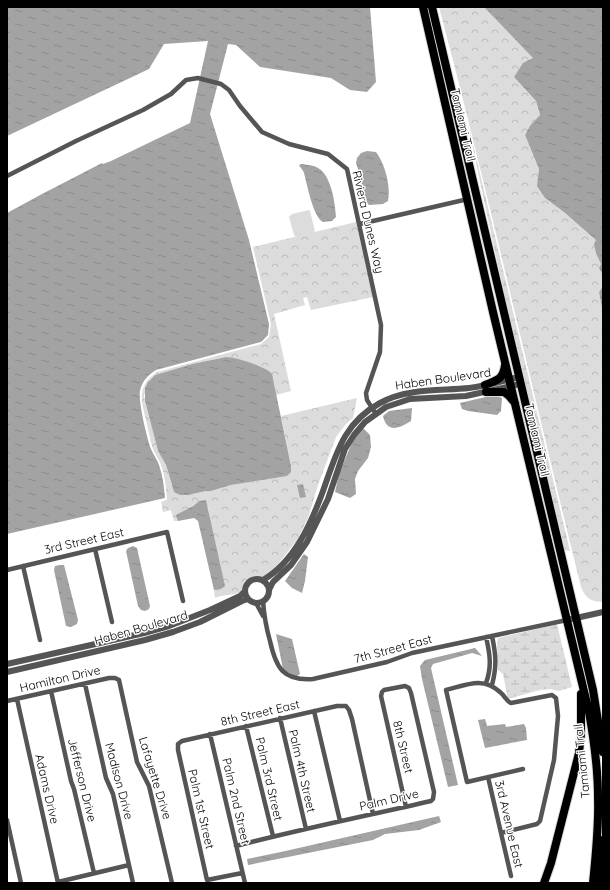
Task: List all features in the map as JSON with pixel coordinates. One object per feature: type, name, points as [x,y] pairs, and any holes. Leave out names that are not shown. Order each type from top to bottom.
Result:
[{"type":"highway","name":"Tamiami Trail","points":[[423,7],[517,408],[571,619],[593,690],[603,752]]},
{"type":"highway","name":"Tamiami Trail","points":[[432,7],[520,380],[571,619],[580,673],[592,728],[598,782],[598,828],[593,883]]},
{"type":"highway","points":[[485,389],[500,379],[503,375],[506,360]]},
{"type":"highway","points":[[485,389],[504,392],[512,399],[517,408]]},
{"type":"highway","points":[[547,883],[573,778],[580,740],[582,717],[580,673]]},
{"type":"highway","points":[[593,690],[603,718]]},
{"type":"highway","points":[[599,883],[603,840]]},
{"type":"highway","points":[[544,883],[551,864]]},
{"type":"street","points":[[436,63],[445,61]]},
{"type":"street","name":"Riviera Dunes Way","points":[[7,176],[76,141],[144,110],[171,94],[186,80],[198,78],[221,84],[229,90],[240,106],[262,132],[290,144],[328,154],[347,169],[381,325],[380,352],[366,393],[367,400],[373,407]]},
{"type":"street","points":[[360,224],[468,199]]},
{"type":"street","name":"Haben Boulevard","points":[[269,590],[273,582],[291,565],[301,552],[313,531],[328,499],[341,458],[348,444],[360,427],[386,407],[410,399],[454,398],[520,380]]},
{"type":"street","name":"Haben Boulevard","points":[[263,580],[273,575],[296,547],[310,522],[336,452],[345,435],[358,418],[373,407],[389,399],[408,393],[459,389],[485,389]]},
{"type":"street","points":[[373,407],[376,414]]},
{"type":"street","points":[[322,493],[328,499]]},
{"type":"street","name":"3rd Street East","points":[[7,570],[166,532],[183,601]]},
{"type":"street","points":[[95,549],[112,622]]},
{"type":"street","points":[[23,566],[40,640]]},
{"type":"street","points":[[256,579],[263,580],[269,590],[268,596],[263,601],[256,603],[248,599],[245,591],[247,584],[256,579]]},
{"type":"street","name":"Haben Boulevard","points":[[7,664],[81,648],[169,626],[210,610],[240,596],[245,591]]},
{"type":"street","name":"Haben Boulevard","points":[[7,672],[145,640],[182,629],[221,613],[248,599]]},
{"type":"street","name":"7th Street East","points":[[263,601],[264,617],[274,658],[279,668],[292,678],[303,680],[379,664],[412,653],[571,619]]},
{"type":"street","name":"7th Street East","points":[[256,603],[264,617]]},
{"type":"street","points":[[571,619],[603,612]]},
{"type":"street","points":[[489,637],[496,655],[495,673],[492,685]]},
{"type":"street","points":[[486,683],[490,671],[489,637]]},
{"type":"street","name":"Haben Boulevard","points":[[81,648],[83,655]]},
{"type":"street","points":[[490,655],[496,655]]},
{"type":"street","points":[[490,671],[495,673]]},
{"type":"street","name":"Hamilton Drive","points":[[7,701],[109,678],[117,678]]},
{"type":"street","name":"Lafayette Drive","points":[[117,678],[120,683],[137,762],[149,786],[172,883]]},
{"type":"street","points":[[501,832],[533,826],[540,821],[555,752],[558,716],[556,698],[552,695],[511,703],[507,701],[501,692],[492,685],[482,682],[446,690],[467,782],[523,769]]},
{"type":"street","name":"Madison Drive","points":[[85,684],[106,778],[114,794],[133,883]]},
{"type":"street","name":"8th Street","points":[[406,807],[382,704],[382,692],[405,686],[409,688]]},
{"type":"street","name":"Palm Drive","points":[[236,846],[272,836],[431,801],[435,795],[409,688]]},
{"type":"street","name":"Jefferson Drive","points":[[51,691],[94,873]]},
{"type":"street","name":"Adams Drive","points":[[17,699],[58,882]]},
{"type":"street","name":"8th Street East","points":[[180,742],[280,718],[337,706],[346,706],[352,719],[374,814]]},
{"type":"street","points":[[314,711],[340,821]]},
{"type":"street","name":"Palm 4th Street","points":[[280,718],[306,829]]},
{"type":"street","name":"Palm 3rd Street","points":[[246,726],[272,836]]},
{"type":"street","name":"Palm 2nd Street","points":[[210,734],[244,883]]},
{"type":"street","name":"Palm 1st Street","points":[[180,742],[178,744],[178,750],[207,880],[242,873]]},
{"type":"street","name":"3rd Avenue East","points":[[488,777],[511,876]]},
{"type":"street","points":[[7,820],[21,883]]},
{"type":"street","points":[[58,882],[129,865]]},
{"type":"green space","points":[[439,7],[484,7],[534,58],[514,77],[536,101],[540,116],[525,135],[539,169],[538,186],[545,198],[597,240],[603,272],[603,286],[599,292],[603,314],[603,602],[589,599],[581,587],[476,151]]},
{"type":"green space","points":[[467,119],[570,551],[565,550],[539,443]]},
{"type":"green space","points":[[309,210],[315,231],[313,233],[296,237],[294,235],[289,217],[292,214]]},
{"type":"green space","points":[[356,222],[373,297],[311,310],[307,297],[303,298],[305,305],[274,314],[291,391],[276,395],[274,383],[262,367],[226,357],[192,364],[155,375],[148,382],[144,396],[158,451],[166,465],[172,486],[180,495],[211,491],[231,485],[287,475],[291,466],[281,416],[357,398],[353,418],[346,424],[336,437],[318,485],[308,518],[297,540],[270,574],[263,578],[257,576],[249,578],[240,592],[215,598],[214,590],[216,589],[212,531],[208,507],[199,501],[177,515],[178,521],[174,521],[171,510],[163,512],[161,502],[167,499],[165,482],[161,465],[150,440],[142,402],[145,384],[157,372],[261,344],[269,337],[271,324],[253,247]]},
{"type":"green space","points":[[557,624],[572,687],[559,691],[550,689],[540,690],[508,699],[503,674],[498,670],[498,638]]},
{"type":"water","points":[[7,7],[370,7],[376,82],[367,92],[350,90],[331,78],[260,67],[236,45],[228,44],[210,114],[249,240],[269,324],[268,335],[261,342],[156,370],[144,381],[141,387],[140,396],[145,429],[149,444],[161,473],[165,498],[7,534],[7,213],[102,163],[111,161],[190,123],[208,41],[164,44],[149,69],[7,136]]},
{"type":"water","points":[[484,7],[603,7],[603,275],[599,268],[601,264],[594,244],[596,240],[545,198],[537,186],[539,169],[525,135],[530,126],[540,115],[536,101],[514,77],[523,63],[533,58]]},
{"type":"water","points":[[367,151],[376,152],[385,169],[389,195],[388,201],[383,204],[369,205],[365,201],[356,163],[357,158],[361,153]]},
{"type":"water","points":[[302,164],[316,167],[326,176],[332,190],[335,204],[336,217],[332,221],[323,222],[316,214],[304,173],[299,165]]},
{"type":"water","points":[[603,286],[603,314],[599,292]]},
{"type":"water","points":[[226,357],[251,363],[264,368],[272,374],[291,472],[287,476],[231,485],[211,491],[180,495],[174,492],[166,465],[158,451],[145,401],[145,388],[148,382],[155,375],[192,364]]},
{"type":"water","points":[[494,395],[502,398],[501,411],[497,415],[468,411],[462,409],[460,403]]},
{"type":"water","points":[[412,408],[411,421],[403,426],[394,428],[385,422],[383,416],[389,411]]},
{"type":"water","points":[[363,428],[370,435],[371,447],[368,458],[358,471],[355,479],[356,494],[350,498],[335,492],[339,474],[353,440]]},
{"type":"water","points":[[303,484],[306,497],[300,498],[297,485]]},
{"type":"water","points":[[206,500],[225,586],[221,589],[214,590],[198,521],[194,518],[178,521],[176,515],[199,501]]},
{"type":"water","points":[[133,546],[137,548],[150,606],[149,609],[145,611],[141,610],[138,606],[126,551],[128,548]]},
{"type":"water","points":[[304,554],[308,557],[302,593],[292,588],[285,581]]},
{"type":"water","points":[[64,565],[78,620],[77,624],[71,627],[66,626],[54,570],[55,566]]},
{"type":"water","points":[[276,634],[292,639],[300,674],[297,676],[293,676],[283,669]]},
{"type":"water","points":[[475,648],[482,656],[472,653],[433,664],[431,668],[458,785],[448,787],[420,666],[425,660]]},
{"type":"water","points":[[485,719],[487,726],[505,724],[506,727],[524,724],[526,728],[527,740],[485,748],[478,720]]},
{"type":"water","points":[[439,816],[441,822],[419,830],[385,834],[373,840],[248,865],[247,859]]}]
